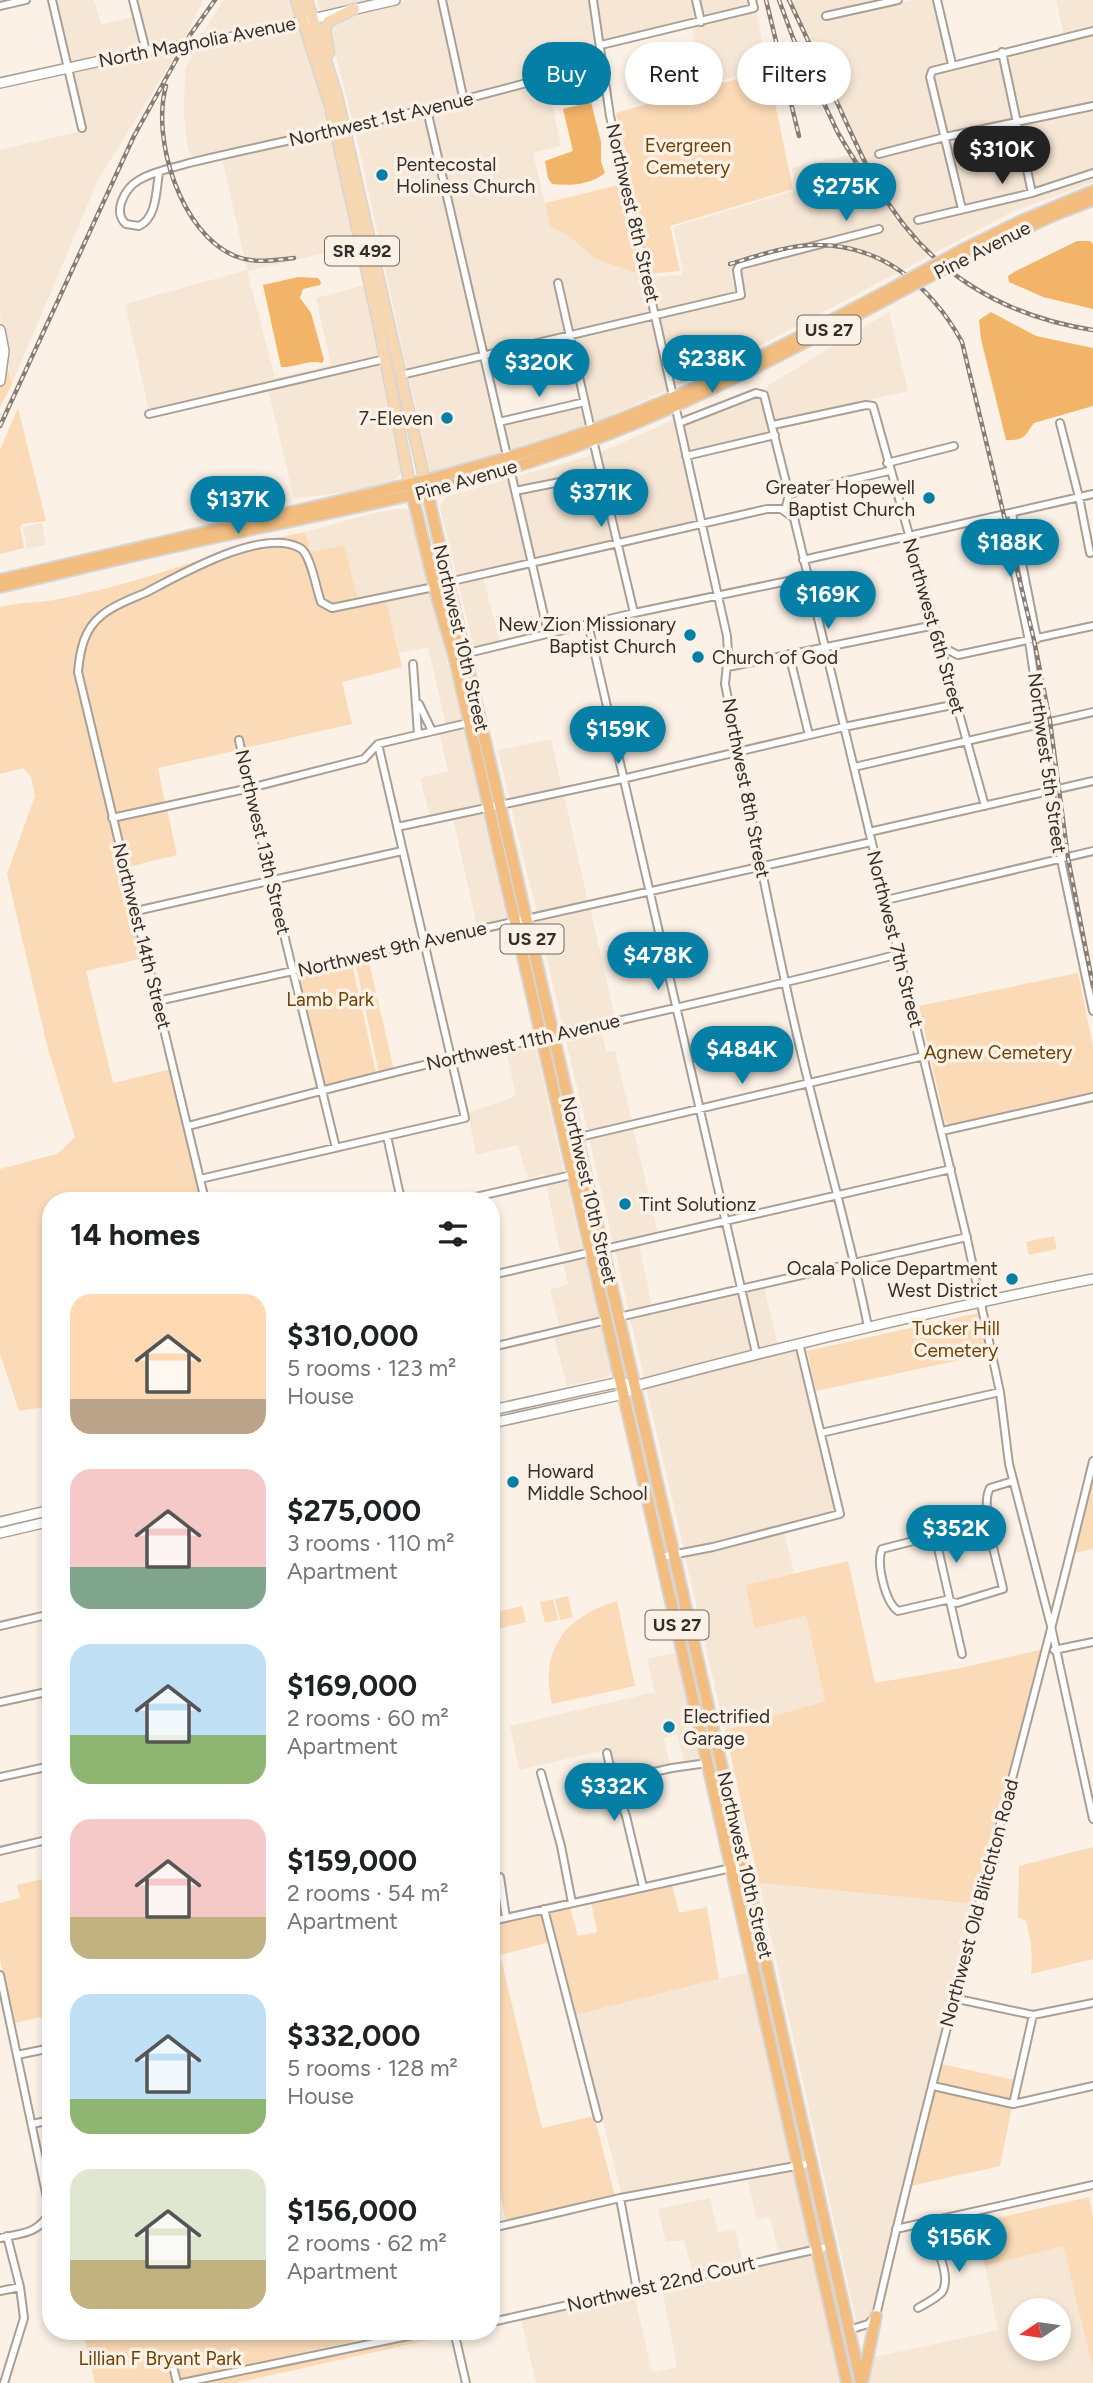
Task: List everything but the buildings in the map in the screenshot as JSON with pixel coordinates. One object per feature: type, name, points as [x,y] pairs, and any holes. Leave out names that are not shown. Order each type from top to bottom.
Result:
[{"type":"highway","name":"Pine Avenue","points":[[0,580],[426,487],[508,464],[592,435],[675,402],[893,291],[1030,216],[1093,191]]},
{"type":"highway","name":"Pine Avenue","points":[[967,252],[1093,200]]},
{"type":"highway","name":"Northwest 10th Street","points":[[426,487],[448,582],[489,807],[554,1036],[579,1173],[613,1318],[635,1386],[862,2383]]},
{"type":"highway","name":"Pine Avenue","points":[[0,587],[412,490]]},
{"type":"highway","name":"Northwest 10th Street","points":[[412,490],[434,587],[460,655]]},
{"type":"highway","name":"Northwest 10th Street","points":[[475,721],[501,805],[542,1039],[572,1139]]},
{"type":"highway","name":"Northwest 10th Street","points":[[613,1318],[620,1382],[733,1868],[848,2383]]},
{"type":"highway","points":[[701,1730],[713,1727]]},
{"type":"highway","points":[[766,2020],[776,2025],[783,2035]]},
{"type":"highway","points":[[862,2383],[876,2316]]},
{"type":"main road","name":"SR 492","points":[[296,0],[307,20],[340,129],[412,490]]},
{"type":"main road","name":"Northwest 10th Street","points":[[307,0],[307,20],[334,85],[340,129],[426,487]]},
{"type":"main road","name":"North Magnolia Avenue","points":[[0,83],[146,51],[216,41],[395,0]]},
{"type":"main road","points":[[334,85],[325,30],[331,20],[354,9]]},
{"type":"main road","points":[[0,330],[4,351],[0,382]]},
{"type":"main road","points":[[500,1421],[624,1394],[635,1386],[756,1353],[981,1301],[1093,1279]]},
{"type":"main road","points":[[500,1408],[620,1382],[635,1386]]},
{"type":"main road","points":[[0,1522],[42,1512]]},
{"type":"main road","points":[[0,1533],[42,1523]]},
{"type":"street","points":[[0,6],[26,0]]},
{"type":"street","points":[[52,0],[82,128]]},
{"type":"street","points":[[133,0],[146,51]]},
{"type":"street","points":[[442,0],[464,100]]},
{"type":"street","name":"Northwest 8th Street","points":[[593,0],[600,42]]},
{"type":"street","points":[[696,0],[701,22]]},
{"type":"street","points":[[826,16],[898,0]]},
{"type":"street","points":[[937,0],[952,64]]},
{"type":"street","points":[[611,44],[701,22],[753,4]]},
{"type":"street","points":[[962,209],[930,77],[932,71],[1093,31]]},
{"type":"street","points":[[1002,52],[1032,193]]},
{"type":"street","name":"Northwest 1st Avenue","points":[[159,173],[148,218],[139,226],[126,224],[120,212],[125,194],[137,181],[159,173],[219,156],[427,110],[522,84]]},
{"type":"street","name":"Northwest 8th Street","points":[[609,105],[727,635],[728,667],[725,684],[761,868],[809,1084],[839,1195],[868,1327]]},
{"type":"street","points":[[878,154],[944,137],[1093,106]]},
{"type":"street","points":[[427,110],[548,633]]},
{"type":"street","points":[[918,220],[1032,193],[1093,173]]},
{"type":"street","points":[[401,375],[741,295],[737,270],[740,265],[878,229]]},
{"type":"street","points":[[558,283],[634,613]]},
{"type":"street","points":[[149,414],[385,359]]},
{"type":"street","points":[[448,582],[767,509],[787,512],[789,494],[764,395],[756,393],[679,423]]},
{"type":"street","points":[[499,422],[584,402]]},
{"type":"street","name":"Northwest 6th Street","points":[[773,425],[866,405],[873,407],[985,806]]},
{"type":"street","points":[[1060,423],[1090,553]]},
{"type":"street","points":[[686,456],[775,435]]},
{"type":"street","points":[[789,494],[954,446]]},
{"type":"street","points":[[515,491],[600,474]]},
{"type":"street","points":[[803,560],[1093,494]]},
{"type":"street","name":"Northwest 7th Street","points":[[787,512],[794,518],[967,1237],[1000,1392],[1009,1464],[1051,1626],[1093,1819]]},
{"type":"street","points":[[1012,513],[1037,639]]},
{"type":"street","name":"Northwest 5th Street","points":[[1003,515],[1029,641],[1061,860],[1093,1011]]},
{"type":"street","name":"Northwest 14th Street","points":[[203,1192],[78,672],[86,632],[102,615],[204,562],[239,550],[282,542],[307,553],[321,602],[332,608],[434,587]]},
{"type":"street","points":[[460,655],[718,594],[807,577]]},
{"type":"street","points":[[587,624],[756,1353]]},
{"type":"street","points":[[728,667],[935,625]]},
{"type":"street","points":[[940,646],[958,655],[1093,626]]},
{"type":"street","points":[[789,654],[808,735]]},
{"type":"street","points":[[413,664],[418,734]]},
{"type":"street","points":[[416,699],[432,731]]},
{"type":"street","points":[[397,827],[957,704]]},
{"type":"street","points":[[854,767],[1093,712]]},
{"type":"street","points":[[112,818],[250,788],[364,759],[378,744],[475,721]]},
{"type":"street","name":"Northwest 13th Street","points":[[239,740],[336,1148]]},
{"type":"street","points":[[200,1179],[465,1118],[378,744]]},
{"type":"street","points":[[869,832],[1093,781]]},
{"type":"street","name":"Northwest 9th Avenue","points":[[159,1001],[871,842]]},
{"type":"street","points":[[136,911],[402,851]]},
{"type":"street","points":[[886,900],[1093,851]]},
{"type":"street","name":"Northwest 11th Avenue","points":[[188,1126],[451,1059],[675,1006],[787,983],[899,954]]},
{"type":"street","points":[[572,1139],[924,1056]]},
{"type":"street","points":[[942,1131],[1093,1097]]},
{"type":"street","points":[[387,1136],[399,1192]]},
{"type":"street","points":[[500,1273],[951,1169]]},
{"type":"street","points":[[497,1192],[579,1173]]},
{"type":"street","points":[[500,1345],[967,1237]]},
{"type":"street","points":[[661,1557],[840,1514],[799,1343]]},
{"type":"street","points":[[821,1433],[1000,1392]]},
{"type":"street","name":"Northwest Old Blitchton Road","points":[[876,2316],[953,1998],[1047,1647],[1093,1461]]},
{"type":"street","points":[[988,1522],[882,1549],[879,1557],[888,1602],[898,1611],[950,1601],[957,1603],[1003,1589],[988,1522],[987,1493],[990,1488],[1013,1481]]},
{"type":"street","points":[[935,1535],[962,1654]]},
{"type":"street","points":[[0,1626],[42,1616]]},
{"type":"street","points":[[1047,1647],[1056,1651],[1093,1642]]},
{"type":"street","points":[[0,1702],[42,1693]]},
{"type":"street","points":[[607,1753],[643,1887]]},
{"type":"street","points":[[613,1781],[709,1763]]},
{"type":"street","points":[[0,1777],[42,1768]]},
{"type":"street","points":[[541,1773],[561,1846],[572,1903]]},
{"type":"street","points":[[0,1851],[42,1841]]},
{"type":"street","points":[[500,1919],[745,1865]]},
{"type":"street","points":[[500,1877],[506,1918]]},
{"type":"street","points":[[544,1909],[598,2118]]},
{"type":"street","points":[[0,1975],[42,2166]]},
{"type":"street","points":[[953,1998],[1033,2015],[1093,2003]]},
{"type":"street","points":[[1013,2104],[1033,2015]]},
{"type":"street","points":[[18,2055],[42,2050]]},
{"type":"street","points":[[933,2086],[1013,2104],[1093,2086]]},
{"type":"street","points":[[32,2124],[42,2122]]},
{"type":"street","points":[[500,2226],[620,2199],[812,2163]]},
{"type":"street","points":[[896,2229],[1093,2185]]},
{"type":"street","points":[[620,2199],[637,2290]]},
{"type":"street","points":[[918,2308],[941,2293],[946,2281],[945,2267],[926,2221]]},
{"type":"street","points":[[5,2383],[24,2318],[20,2287],[4,2237],[36,2230],[42,2225]]},
{"type":"street","name":"Northwest 22nd Court","points":[[500,2320],[831,2246]]},
{"type":"street","points":[[0,2291],[20,2287]]},
{"type":"street","points":[[849,2330],[868,2324],[876,2316]]},
{"type":"street","points":[[182,2383],[389,2340]]},
{"type":"street","points":[[456,2340],[466,2383]]},
{"type":"street","points":[[174,2370],[177,2383]]},
{"type":"shaded area","points":[[56,0],[94,0],[101,25],[133,17],[130,0],[142,49],[71,64]]},
{"type":"shaded area","points":[[137,0],[203,0],[182,43],[149,47]]},
{"type":"shaded area","points":[[223,0],[289,0],[296,19],[199,40]]},
{"type":"shaded area","points":[[317,0],[380,0],[321,13]]},
{"type":"shaded area","points":[[409,0],[438,0],[460,98],[353,123],[329,27],[355,12]]},
{"type":"shaded area","points":[[445,0],[589,0],[596,42],[522,42],[522,81],[466,97]]},
{"type":"shaded area","points":[[597,0],[692,0],[697,20],[604,42]]},
{"type":"shaded area","points":[[699,0],[749,0],[750,6],[704,18]]},
{"type":"shaded area","points":[[789,0],[883,0],[823,13],[824,19],[912,0],[934,0],[948,62],[930,67],[927,76],[940,135],[874,153],[876,158],[942,141],[958,207],[914,218],[916,224],[1036,196],[1093,176],[1093,182],[1012,212],[723,365],[676,386],[660,318],[742,298],[742,267],[883,230],[881,225],[739,261],[734,270],[737,292],[659,312],[649,277],[681,275],[683,270],[673,227],[794,191],[796,188],[792,168],[859,153],[837,105],[851,105],[851,42],[808,42]]},
{"type":"shaded area","points":[[1056,0],[1093,0],[1093,28],[1064,35]]},
{"type":"shaded area","points":[[756,11],[763,42],[737,42],[737,76],[723,80],[723,42],[695,42],[692,27]]},
{"type":"shaded area","points":[[298,25],[329,128],[195,159],[188,150],[184,115],[185,69],[196,47]]},
{"type":"shaded area","points":[[1093,34],[1093,103],[1020,117],[1006,54]]},
{"type":"shaded area","points":[[179,50],[98,180],[12,384],[0,312],[0,150],[86,130],[73,70]]},
{"type":"shaded area","points":[[999,56],[1013,119],[947,133],[935,73]]},
{"type":"shaded area","points":[[522,88],[522,105],[552,105],[561,146],[533,153],[550,226],[570,237],[595,259],[642,275],[652,314],[573,333],[561,279],[555,280],[566,334],[486,352],[431,112]]},
{"type":"shaded area","points":[[592,105],[605,173],[593,180],[566,185],[552,184],[548,178],[545,161],[573,151],[563,109]]},
{"type":"shaded area","points":[[1093,109],[1093,170],[1035,189],[1022,123]]},
{"type":"shaded area","points":[[424,114],[479,353],[407,371],[355,129]]},
{"type":"shaded area","points":[[1015,125],[1028,191],[965,205],[949,139]]},
{"type":"shaded area","points":[[330,135],[356,246],[247,271],[275,378],[331,365],[316,298],[365,285],[380,357],[149,411],[125,304],[247,270],[222,158]]},
{"type":"shaded area","points":[[1077,241],[1090,241],[1093,244],[1093,309],[1043,297],[1009,282],[1008,276],[1014,272]]},
{"type":"shaded area","points":[[298,277],[318,278],[321,282],[320,285],[303,289],[300,298],[311,313],[324,360],[322,363],[281,367],[263,285]]},
{"type":"shaded area","points":[[889,312],[908,391],[775,421],[765,392],[769,385]]},
{"type":"shaded area","points":[[991,312],[1036,336],[1093,348],[1093,406],[1034,423],[1021,438],[1006,440],[981,339],[979,320]]},
{"type":"shaded area","points":[[654,320],[669,389],[593,423],[574,339]]},
{"type":"shaded area","points":[[480,359],[503,455],[430,474],[409,377]]},
{"type":"shaded area","points":[[381,363],[402,472],[395,481],[350,492],[294,498],[268,389]]},
{"type":"shaded area","points":[[756,396],[761,398],[771,433],[689,452],[684,425]]},
{"type":"shaded area","points":[[582,406],[586,426],[510,454],[503,424]]},
{"type":"shaded area","points":[[675,419],[684,470],[699,520],[621,538],[599,453]]},
{"type":"shaded area","points":[[593,455],[596,472],[518,488],[515,477]]},
{"type":"shaded area","points":[[598,478],[614,540],[534,559],[519,494]]},
{"type":"shaded area","points":[[508,479],[527,560],[457,577],[440,507],[446,497]]},
{"type":"shaded area","points":[[396,509],[411,512],[429,585],[358,600],[344,545],[311,552],[305,532]]},
{"type":"shaded area","points":[[42,523],[46,545],[27,549],[23,527]]},
{"type":"shaded area","points":[[483,577],[500,642],[474,648],[458,583]]},
{"type":"shaded area","points":[[430,591],[462,721],[446,725],[428,647],[399,653],[386,600]]},
{"type":"shaded area","points":[[463,727],[481,806],[430,817],[420,778],[448,771],[439,732]]},
{"type":"shaded area","points":[[551,739],[562,789],[510,800],[498,750]]},
{"type":"shaded area","points":[[564,795],[588,902],[537,913],[511,806]]},
{"type":"shaded area","points":[[482,812],[507,920],[477,927],[453,818]]},
{"type":"shaded area","points":[[590,908],[615,1018],[564,1031],[538,919]]},
{"type":"shaded area","points":[[601,1028],[606,1052],[615,1051],[632,1122],[588,1132],[565,1037]]},
{"type":"shaded area","points":[[535,1044],[564,1174],[545,1178],[544,1174],[528,1179],[518,1145],[476,1155],[468,1113],[516,1096],[506,1050]]},
{"type":"shaded area","points":[[633,1128],[658,1233],[613,1243],[589,1138]]},
{"type":"shaded area","points":[[566,1180],[582,1250],[561,1255],[546,1184]]},
{"type":"shaded area","points":[[639,1244],[652,1306],[629,1312],[615,1249]]},
{"type":"shaded area","points":[[584,1256],[599,1319],[560,1328],[550,1290],[568,1284],[563,1261]]},
{"type":"shaded area","points":[[764,1287],[778,1345],[759,1349],[745,1292]]},
{"type":"shaded area","points":[[738,1293],[752,1351],[645,1381],[630,1318]]},
{"type":"shaded area","points":[[600,1325],[611,1371],[608,1377],[567,1386],[554,1336]]},
{"type":"shaded area","points":[[797,1347],[836,1512],[684,1549],[646,1387]]},
{"type":"shaded area","points":[[784,1532],[794,1573],[745,1585],[755,1627],[806,1616],[825,1701],[725,1730],[685,1556]]},
{"type":"shaded area","points":[[676,1653],[700,1759],[684,1762],[677,1734],[664,1738],[670,1765],[616,1777],[609,1749],[519,1770],[510,1726],[655,1692],[647,1659]]},
{"type":"shaded area","points":[[759,1883],[975,1904],[892,2227],[873,2314],[857,2325]]},
{"type":"shaded area","points":[[748,1972],[792,2163],[622,2195],[575,2015]]},
{"type":"shaded area","points":[[793,2170],[811,2248],[693,2274],[684,2240],[666,2242],[658,2209],[710,2198],[718,2233],[735,2229],[743,2262],[779,2254],[770,2217],[757,2220],[747,2178]]},
{"type":"shaded area","points":[[1063,2246],[1093,2369],[1093,2383],[870,2383],[868,2374],[871,2358],[998,2330],[985,2266]]},
{"type":"shaded area","points":[[812,2254],[841,2383],[536,2383],[521,2319],[634,2294],[652,2372],[677,2367],[662,2288]]},
{"type":"green space","name":"Evergreen Cemetery","points":[[737,79],[737,105],[775,105],[793,189],[670,226],[680,271],[651,274],[616,113],[644,105],[723,105],[723,83]]},
{"type":"green space","points":[[622,184],[642,275],[595,259],[570,237],[550,226],[545,203]]},
{"type":"green space","points":[[6,360],[12,384],[0,407],[0,390]]},
{"type":"green space","points":[[18,408],[46,521],[22,524],[20,528],[24,548],[0,554],[0,450]]},
{"type":"green space","points":[[305,532],[311,552],[344,545],[358,600],[333,605],[324,600],[312,555],[304,545],[277,540],[240,546]]},
{"type":"green space","points":[[281,546],[297,550],[304,555],[318,603],[330,611],[386,600],[402,667],[342,682],[352,724],[245,748],[242,737],[236,738],[238,750],[158,768],[165,803],[115,814],[82,671],[83,653],[89,634],[104,617],[206,565],[240,552]]},
{"type":"green space","points":[[227,551],[203,559],[100,612],[83,632],[76,652],[74,670],[144,958],[86,971],[113,1083],[171,1069],[199,1192],[42,1192],[42,1407],[19,1411],[0,1354],[0,1169],[57,1154],[75,1137],[48,1049],[7,874],[35,796],[31,777],[23,768],[0,774],[0,607],[52,600],[144,578]]},
{"type":"green space","points":[[167,809],[177,855],[128,867],[117,820]]},
{"type":"green space","points":[[368,958],[394,1070],[379,1073],[355,961]]},
{"type":"green space","name":"Lamb Park","points":[[351,959],[377,1077],[322,1091],[293,972]]},
{"type":"green space","name":"Agnew Cemetery","points":[[1078,973],[1093,1046],[1093,1093],[951,1126],[945,1122],[919,1006]]},
{"type":"green space","points":[[1054,1236],[1057,1249],[1029,1255],[1026,1242]]},
{"type":"green space","name":"Tucker Hill Cemetery","points":[[978,1313],[988,1354],[816,1391],[807,1351]]},
{"type":"green space","points":[[1093,1476],[1093,1549],[1074,1553]]},
{"type":"green space","points":[[848,1561],[875,1683],[961,1668],[1043,1649],[975,1904],[759,1883],[725,1730],[825,1701],[806,1616],[755,1628],[745,1585]]},
{"type":"green space","points":[[568,1596],[573,1617],[560,1620],[555,1599]]},
{"type":"green space","points":[[553,1599],[558,1620],[545,1623],[540,1602]]},
{"type":"green space","points":[[617,1601],[635,1686],[552,1704],[550,1667],[553,1651],[560,1638],[584,1616]]},
{"type":"green space","points":[[522,1606],[526,1622],[500,1628],[500,1611]]},
{"type":"green space","points":[[1093,1847],[1093,1959],[1031,1974],[1032,1954],[1028,1928],[1026,1921],[1018,1917],[1019,1866]]},
{"type":"green space","points":[[42,1879],[42,2017],[14,2023],[0,1959],[0,1903],[20,1898],[17,1885]]},
{"type":"green space","points":[[672,1884],[679,1913],[707,1907],[719,1979],[575,2015],[548,1911],[570,1907],[578,1936],[597,1932],[591,1902]]},
{"type":"green space","points":[[541,1913],[549,1942],[500,1955],[500,1922]]},
{"type":"green space","points":[[500,1955],[542,2128],[594,2116],[615,2196],[506,2221],[500,2196]]},
{"type":"green space","points":[[941,2064],[1015,2080],[1010,2100],[937,2083]]},
{"type":"green space","points":[[935,2090],[1012,2107],[1000,2166],[911,2186]]},
{"type":"green space","points":[[1089,2197],[1093,2217],[1093,2369],[1063,2246],[985,2266],[975,2223]]},
{"type":"green space","name":"Lillian F Bryant Park","points":[[85,2340],[358,2340],[173,2383],[95,2383]]},
{"type":"green space","points":[[405,2340],[429,2340],[236,2383],[193,2383]]},
{"type":"railway","points":[[0,426],[134,136],[190,35],[215,0]]},
{"type":"railway","points":[[766,0],[799,136]]},
{"type":"railway","points":[[779,0],[793,38],[838,133],[858,166]]},
{"type":"railway","points":[[789,0],[868,169],[898,217],[919,243],[943,265],[997,301],[1059,323],[1093,330]]},
{"type":"railway","points":[[166,86],[162,108],[167,157],[185,207],[199,228],[216,245],[235,256],[264,261],[294,258]]},
{"type":"railway","points":[[730,264],[792,247],[838,246],[861,251],[882,260],[919,286],[935,303],[962,342],[1034,640],[1050,721],[1068,858],[1093,986]]},
{"type":"place","name":"Pentecostal Holiness Church","points":[[382,175]]},
{"type":"place","name":"7-Eleven","points":[[447,418]]},
{"type":"place","name":"Greater Hopewell Baptist Church","points":[[929,498]]},
{"type":"place","name":"New Zion Missionary Baptist Church","points":[[690,635]]},
{"type":"place","name":"Church of God","points":[[698,657]]},
{"type":"place","name":"Tint Solutionz","points":[[625,1204]]},
{"type":"place","name":"Ocala Police Department West District","points":[[1012,1279]]},
{"type":"place","name":"Howard Middle School","points":[[513,1482]]},
{"type":"place","name":"Electrified Garage","points":[[669,1727]]}]
